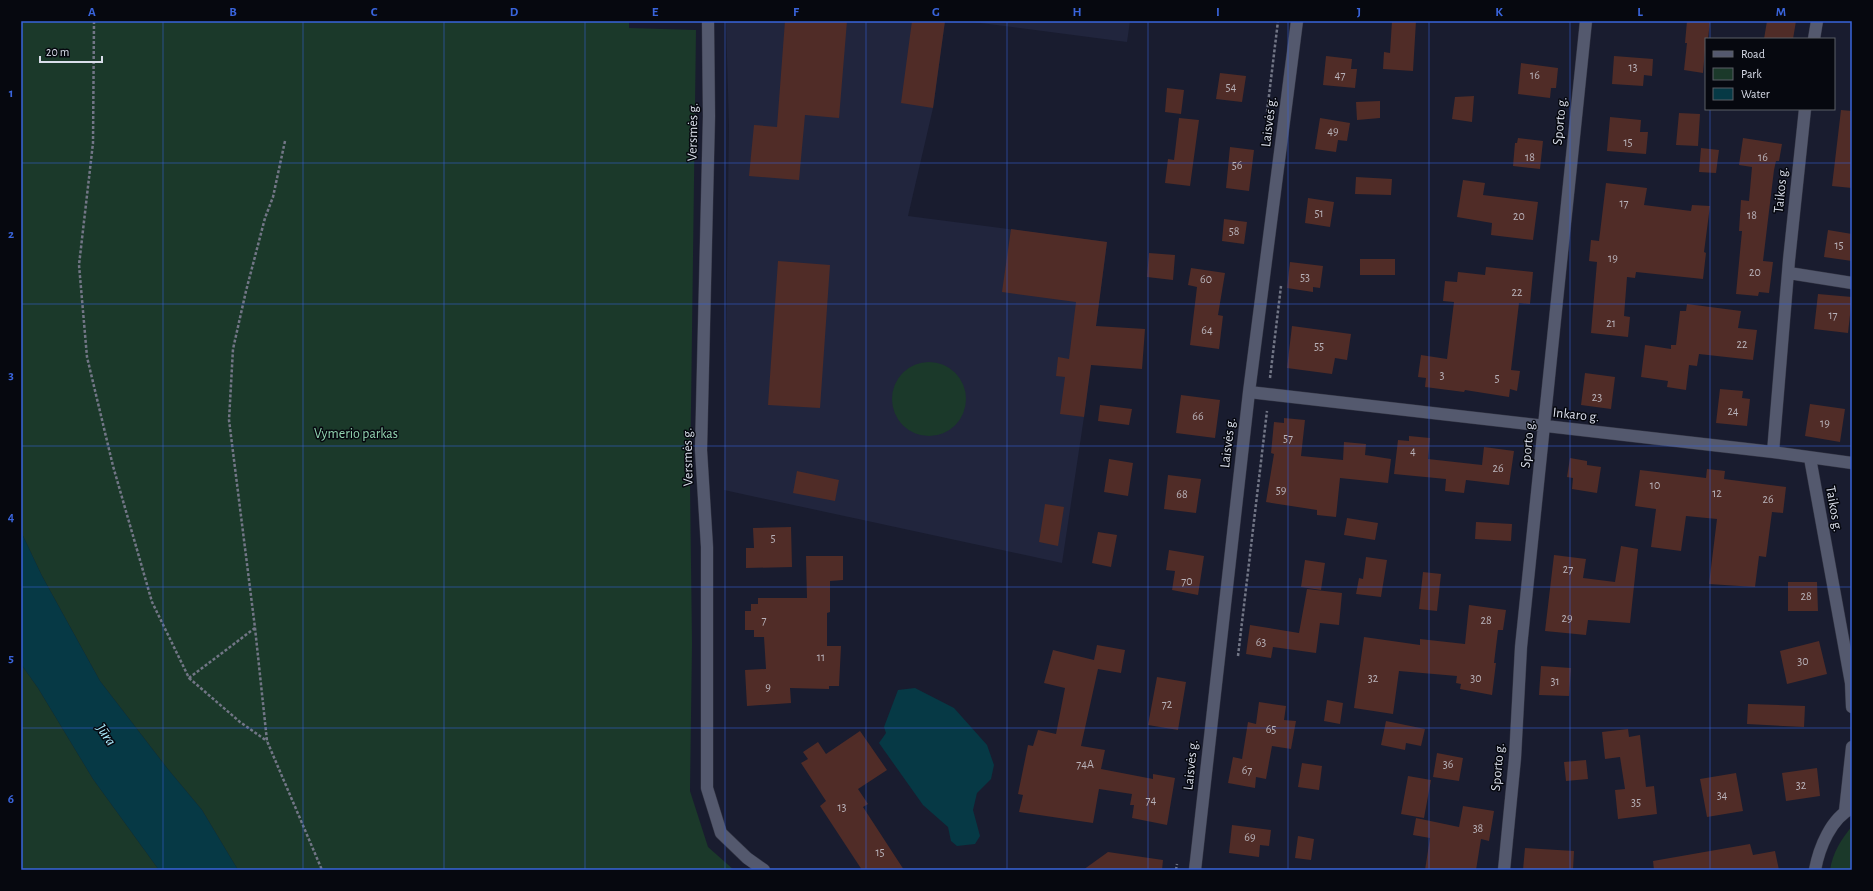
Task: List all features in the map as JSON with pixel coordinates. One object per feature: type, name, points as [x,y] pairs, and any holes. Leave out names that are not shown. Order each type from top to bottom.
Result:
[{"type":"street","name":"Versmės g.","points":[[708,21],[709,116],[701,450],[707,547],[708,788],[721,832],[747,858],[764,870]]},
{"type":"street","name":"Laisvės g.","points":[[1195,870],[1249,392],[1297,21]]},
{"type":"street","name":"Sporto g.","points":[[1504,870],[1515,758],[1521,647],[1586,21]]},
{"type":"street","points":[[1814,38],[1817,21]]},
{"type":"street","name":"Taikos g.","points":[[1773,452],[1805,110]]},
{"type":"street","points":[[1789,273],[1852,283]]},
{"type":"street","name":"Inkaro g.","points":[[1249,392],[1773,452],[1852,463]]},
{"type":"street","name":"Taikos g.","points":[[1810,458],[1851,684],[1852,707]]},
{"type":"street","points":[[1814,870],[1823,843],[1834,824],[1849,809],[1852,747]]},
{"type":"path","points":[[94,21],[92,143],[79,265],[87,357],[117,481],[152,602],[188,678],[240,722],[268,741]]},
{"type":"path","points":[[285,141],[273,198],[265,218],[233,349],[229,420],[268,741],[322,870]]},
{"type":"path","points":[[1237,659],[1282,279]]},
{"type":"path","points":[[188,678],[255,628]]},
{"type":"shaded area","points":[[726,21],[945,21],[933,108],[908,216],[1107,242],[1084,417],[1062,563],[724,490],[729,126]]},
{"type":"shaded area","points":[[965,21],[1130,21],[1127,42]]},
{"type":"green space","name":"Vymerio parkas","points":[[21,21],[629,21],[629,28],[696,30],[690,483],[692,644],[690,791],[708,847],[734,870],[238,870],[202,810],[167,768],[100,681],[42,576],[23,536],[21,527]]},
{"type":"green space","points":[[929,362],[943,365],[955,373],[963,385],[966,399],[963,413],[955,425],[943,433],[929,436],[915,433],[903,425],[895,413],[892,399],[895,385],[903,373],[915,365]]},
{"type":"green space","points":[[21,664],[38,688],[93,779],[159,870],[21,870]]},
{"type":"green space","points":[[1852,826],[1852,870],[1830,870],[1838,846]]},
{"type":"water","name":"Jūra","points":[[21,527],[23,536],[42,576],[100,681],[167,768],[202,810],[238,870],[159,870],[93,779],[38,688],[21,664]]},
{"type":"water","points":[[915,688],[954,708],[987,745],[994,765],[991,779],[977,793],[973,810],[980,836],[975,844],[957,846],[951,841],[948,827],[923,805],[879,743],[886,733],[884,727],[898,690]]},
{"type":"building","points":[[785,21],[847,21],[839,118],[805,115],[799,180],[749,176],[754,125],[777,127]]},
{"type":"building","points":[[912,21],[945,21],[933,108],[901,103]]},
{"type":"building","points":[[1392,21],[1416,21],[1413,71],[1383,69],[1384,52],[1390,53]]},
{"type":"building","points":[[1687,21],[1710,21],[1708,38],[1705,38],[1703,73],[1684,70],[1687,43],[1685,43]]},
{"type":"building","points":[[1767,21],[1796,21],[1793,38],[1764,38]]},
{"type":"building","points":[[1326,56],[1352,59],[1351,69],[1357,69],[1355,88],[1323,85]]},
{"type":"building","points":[[1614,56],[1653,59],[1652,76],[1644,75],[1643,86],[1612,84]]},
{"type":"building","points":[[1521,63],[1558,68],[1556,88],[1551,88],[1550,98],[1518,94]]},
{"type":"building","points":[[1220,73],[1246,76],[1242,102],[1216,99]]},
{"type":"building","points":[[1167,88],[1184,90],[1181,114],[1165,112]]},
{"type":"building","points":[[1474,96],[1472,122],[1452,119],[1455,97]]},
{"type":"building","points":[[1380,101],[1380,118],[1357,120],[1356,102]]},
{"type":"building","points":[[1841,110],[1852,111],[1852,188],[1832,186]]},
{"type":"building","points":[[1679,113],[1700,114],[1698,146],[1676,145]]},
{"type":"building","points":[[1610,117],[1641,120],[1640,132],[1648,132],[1646,154],[1607,151]]},
{"type":"building","points":[[1179,118],[1199,120],[1190,186],[1165,183],[1168,159],[1174,160]]},
{"type":"building","points":[[1320,118],[1350,123],[1347,141],[1338,140],[1336,152],[1315,149]]},
{"type":"building","points":[[1518,138],[1543,141],[1540,169],[1513,166],[1515,143],[1517,143]]},
{"type":"building","points":[[1743,138],[1782,144],[1779,161],[1776,161],[1774,170],[1763,261],[1773,262],[1769,293],[1759,292],[1758,296],[1736,294],[1742,231],[1739,231],[1741,200],[1749,201],[1752,167],[1739,165]]},
{"type":"building","points":[[1230,147],[1254,150],[1249,191],[1226,188]]},
{"type":"building","points":[[1701,148],[1719,150],[1716,173],[1699,172]]},
{"type":"building","points":[[1356,177],[1392,179],[1391,195],[1355,194]]},
{"type":"building","points":[[1463,180],[1485,183],[1483,195],[1538,202],[1533,240],[1491,235],[1492,223],[1457,217]]},
{"type":"building","points":[[1606,183],[1647,188],[1644,205],[1691,211],[1692,205],[1710,206],[1704,252],[1706,253],[1703,279],[1636,272],[1635,278],[1627,277],[1624,316],[1630,317],[1628,337],[1591,333],[1597,262],[1589,261],[1591,240],[1599,241]]},
{"type":"building","points":[[1308,198],[1334,202],[1330,227],[1305,223]]},
{"type":"building","points":[[1224,219],[1247,222],[1244,244],[1222,241]]},
{"type":"building","points":[[1011,229],[1107,242],[1096,326],[1145,329],[1142,369],[1091,365],[1084,417],[1060,414],[1065,377],[1056,376],[1058,357],[1069,359],[1076,302],[1002,292]]},
{"type":"building","points":[[1828,230],[1852,234],[1852,261],[1824,257]]},
{"type":"building","points":[[1149,253],[1175,255],[1173,280],[1147,277]]},
{"type":"building","points":[[1360,259],[1395,259],[1395,275],[1360,275]]},
{"type":"building","points":[[778,261],[830,265],[820,408],[768,405]]},
{"type":"building","points":[[1290,262],[1323,266],[1320,288],[1313,287],[1313,292],[1287,288]]},
{"type":"building","points":[[1486,267],[1533,272],[1530,304],[1519,303],[1511,370],[1520,371],[1517,391],[1510,389],[1509,397],[1465,390],[1464,392],[1425,387],[1426,378],[1418,377],[1421,355],[1447,359],[1454,302],[1443,301],[1445,281],[1457,282],[1458,272],[1485,275]]},
{"type":"building","points":[[1191,268],[1225,273],[1218,315],[1223,316],[1219,349],[1190,345],[1197,287],[1188,285]]},
{"type":"building","points":[[1818,294],[1852,297],[1848,333],[1814,329]]},
{"type":"building","points":[[1687,304],[1741,311],[1738,328],[1757,330],[1753,360],[1699,354],[1697,366],[1689,365],[1686,390],[1667,387],[1668,381],[1641,377],[1645,345],[1671,349],[1671,345],[1676,345],[1680,311],[1686,311]]},
{"type":"building","points":[[1292,326],[1351,334],[1347,360],[1335,358],[1332,374],[1287,368]]},
{"type":"building","points":[[1585,373],[1615,377],[1611,409],[1581,405]]},
{"type":"building","points":[[1720,389],[1743,391],[1742,398],[1750,399],[1747,426],[1716,423]]},
{"type":"building","points":[[1181,395],[1220,400],[1215,438],[1176,433]]},
{"type":"building","points":[[1810,404],[1845,409],[1840,442],[1805,436]]},
{"type":"building","points":[[1100,405],[1132,409],[1129,425],[1098,421]]},
{"type":"building","points":[[1284,418],[1305,420],[1301,456],[1343,460],[1344,442],[1366,444],[1365,455],[1391,459],[1388,483],[1340,478],[1336,517],[1317,515],[1317,510],[1266,502],[1274,454],[1271,453],[1274,422],[1284,423]]},
{"type":"building","points":[[1409,436],[1430,438],[1428,459],[1482,465],[1484,447],[1514,451],[1509,485],[1466,480],[1464,493],[1445,491],[1446,479],[1394,474],[1398,440],[1409,441]]},
{"type":"building","points":[[1570,458],[1587,461],[1587,465],[1601,467],[1597,493],[1572,489],[1573,478],[1567,477]]},
{"type":"building","points":[[1109,459],[1133,463],[1128,496],[1104,492]]},
{"type":"building","points":[[1707,469],[1725,471],[1724,479],[1786,487],[1783,513],[1772,512],[1766,557],[1759,556],[1755,587],[1709,584],[1717,519],[1686,516],[1681,551],[1651,547],[1656,509],[1635,506],[1640,470],[1706,478]]},
{"type":"building","points":[[797,471],[839,480],[835,501],[793,493]]},
{"type":"building","points":[[1168,475],[1201,479],[1196,513],[1164,509]]},
{"type":"building","points":[[1045,504],[1064,507],[1058,546],[1039,542]]},
{"type":"building","points":[[1347,518],[1378,523],[1375,540],[1344,535]]},
{"type":"building","points":[[1476,522],[1512,524],[1511,541],[1475,539]]},
{"type":"building","points":[[791,527],[792,567],[746,568],[746,548],[754,548],[753,528]]},
{"type":"building","points":[[1098,532],[1117,535],[1111,567],[1092,563]]},
{"type":"building","points":[[1621,546],[1638,549],[1630,623],[1588,620],[1586,635],[1545,631],[1554,555],[1586,559],[1583,578],[1615,582]]},
{"type":"building","points":[[1169,550],[1204,556],[1198,595],[1172,590],[1175,571],[1166,570]]},
{"type":"building","points":[[806,556],[843,556],[843,580],[830,581],[830,612],[827,613],[827,646],[841,646],[839,686],[829,686],[829,689],[790,688],[791,703],[747,706],[745,670],[766,669],[764,637],[754,637],[754,630],[745,630],[745,611],[751,611],[751,604],[758,604],[758,598],[807,598]]},
{"type":"building","points":[[1366,557],[1387,560],[1381,597],[1356,594],[1359,578],[1363,579]]},
{"type":"building","points":[[1305,560],[1325,563],[1321,590],[1301,587]]},
{"type":"building","points":[[1423,572],[1441,574],[1437,611],[1419,609]]},
{"type":"building","points":[[1788,582],[1817,582],[1818,611],[1788,611]]},
{"type":"building","points":[[1307,589],[1342,593],[1339,625],[1320,623],[1316,653],[1273,647],[1271,658],[1246,654],[1250,625],[1299,633]]},
{"type":"building","points":[[1469,605],[1506,610],[1503,630],[1498,630],[1492,695],[1460,689],[1461,684],[1456,683],[1457,676],[1399,671],[1393,714],[1354,708],[1364,637],[1420,645],[1420,639],[1465,644]]},
{"type":"building","points":[[1819,641],[1827,674],[1787,684],[1780,651]]},
{"type":"building","points":[[1097,645],[1125,650],[1121,673],[1098,669],[1081,746],[1105,750],[1101,769],[1153,779],[1153,774],[1175,778],[1167,825],[1132,818],[1134,805],[1130,805],[1132,794],[1099,789],[1093,823],[1019,812],[1023,795],[1018,794],[1028,745],[1033,746],[1038,730],[1056,734],[1065,688],[1044,683],[1053,650],[1094,660]]},
{"type":"building","points":[[1541,666],[1571,668],[1569,696],[1539,695]]},
{"type":"building","points":[[1157,677],[1186,682],[1178,730],[1148,725]]},
{"type":"building","points":[[1327,700],[1343,703],[1340,724],[1324,721]]},
{"type":"building","points":[[1259,702],[1286,706],[1284,720],[1296,721],[1291,749],[1272,746],[1266,779],[1256,777],[1255,788],[1228,783],[1233,757],[1242,759],[1248,722],[1256,724]]},
{"type":"building","points":[[1748,704],[1805,706],[1804,727],[1747,724]]},
{"type":"building","points":[[1386,721],[1425,729],[1421,746],[1406,743],[1405,750],[1381,745]]},
{"type":"building","points":[[1628,729],[1629,737],[1640,735],[1646,787],[1654,786],[1657,814],[1618,819],[1615,790],[1625,789],[1620,757],[1605,759],[1602,732]]},
{"type":"building","points":[[860,731],[887,770],[858,789],[868,804],[863,807],[904,870],[862,870],[820,806],[826,801],[801,763],[808,759],[803,752],[818,742],[826,754]]},
{"type":"building","points":[[1437,753],[1463,758],[1459,781],[1433,777]]},
{"type":"building","points":[[1586,760],[1588,779],[1566,781],[1564,762]]},
{"type":"building","points":[[1302,763],[1322,766],[1319,790],[1298,787]]},
{"type":"building","points":[[1817,768],[1820,796],[1786,801],[1782,773]]},
{"type":"building","points":[[1736,773],[1743,811],[1707,817],[1700,779]]},
{"type":"building","points":[[1408,776],[1431,780],[1424,818],[1401,814]]},
{"type":"building","points":[[1463,806],[1494,811],[1489,841],[1481,839],[1476,870],[1425,870],[1430,838],[1413,835],[1416,818],[1459,827]]},
{"type":"building","points":[[1232,825],[1271,830],[1269,846],[1260,845],[1259,857],[1229,853]]},
{"type":"building","points":[[1298,836],[1314,839],[1311,860],[1295,858]]},
{"type":"building","points":[[1750,844],[1753,855],[1775,851],[1779,870],[1654,870],[1653,861]]},
{"type":"building","points":[[1525,848],[1574,851],[1573,870],[1523,870]]},
{"type":"building","points":[[1108,852],[1163,860],[1162,870],[1083,870]]}]
